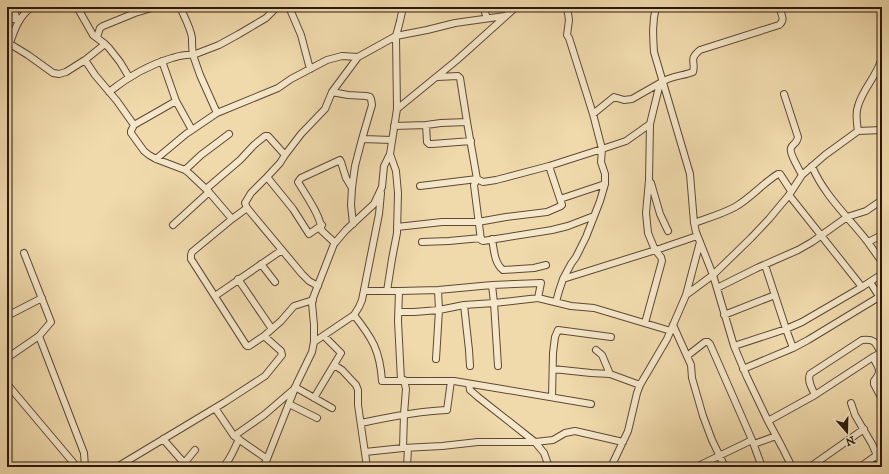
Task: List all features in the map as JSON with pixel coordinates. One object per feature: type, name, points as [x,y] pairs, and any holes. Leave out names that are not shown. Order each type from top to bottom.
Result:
[{"type":"street","points":[[13,7],[17,20]]},
{"type":"street","points":[[7,51],[17,20],[32,7]]},
{"type":"street","points":[[77,7],[94,35],[105,44],[120,62],[129,77]]},
{"type":"street","points":[[97,37],[100,28],[103,26],[135,13],[155,7]]},
{"type":"street","points":[[180,7],[192,39],[193,55],[217,113]]},
{"type":"street","points":[[109,92],[122,81],[162,61],[183,55],[193,55],[219,45],[266,18],[277,7]]},
{"type":"street","points":[[289,7],[301,35],[310,69]]},
{"type":"street","points":[[314,342],[354,315],[359,307],[365,291],[378,214],[384,166],[390,154],[397,109],[396,36],[403,7]]},
{"type":"street","points":[[483,7],[487,18]]},
{"type":"street","points":[[397,109],[437,77],[516,7]]},
{"type":"street","points":[[556,302],[563,279],[586,238],[605,184],[605,174],[601,162],[602,149],[593,114],[567,35],[569,20],[567,7]]},
{"type":"street","points":[[656,7],[653,18],[652,34],[654,52],[690,174],[694,223],[698,239],[712,275],[734,346],[768,421],[792,467]]},
{"type":"street","points":[[593,114],[614,97],[624,100],[632,99],[662,82],[693,72],[693,57],[700,50],[779,25],[783,21],[779,7]]},
{"type":"street","points":[[318,286],[306,278],[247,208],[245,203],[251,193],[280,163],[302,134],[325,109],[332,92],[358,57],[396,36],[455,23],[505,16]]},
{"type":"street","points":[[7,20],[17,20]]},
{"type":"street","points":[[10,44],[53,73],[59,74],[66,72],[85,60],[105,44]]},
{"type":"street","points":[[156,159],[172,145],[217,113],[278,88],[318,64],[334,57],[358,57]]},
{"type":"street","points":[[858,131],[856,113],[858,106],[878,68],[882,57]]},
{"type":"street","points":[[85,60],[134,125]]},
{"type":"street","points":[[162,61],[176,101],[192,130]]},
{"type":"street","points":[[437,77],[458,76],[460,78],[478,179],[474,185],[481,238]]},
{"type":"street","points":[[645,323],[662,261],[661,257],[655,250],[648,233],[646,213],[650,180],[650,124],[662,82]]},
{"type":"street","points":[[332,92],[370,97],[372,102],[355,166],[351,206],[353,224]]},
{"type":"street","points":[[784,94],[798,137],[797,142],[791,149],[802,175]]},
{"type":"street","points":[[176,101],[134,125],[131,133],[144,151],[149,155],[185,170],[190,174],[208,191],[232,219]]},
{"type":"street","points":[[394,126],[467,122]]},
{"type":"street","points":[[420,186],[478,179],[483,182],[496,180],[549,166],[626,141],[650,124]]},
{"type":"street","points":[[426,125],[427,142],[429,144],[471,141]]},
{"type":"street","points":[[686,295],[712,275],[751,238],[769,219],[790,193],[802,175],[825,155],[858,131],[882,130]]},
{"type":"street","points":[[185,170],[201,155],[230,134]]},
{"type":"street","points":[[173,225],[265,136],[268,136],[285,155]]},
{"type":"street","points":[[362,138],[392,140]]},
{"type":"street","points":[[387,291],[396,237],[398,193],[396,171],[390,154]]},
{"type":"street","points":[[335,243],[321,230],[322,225],[298,182],[301,178],[340,160],[346,178],[352,188]]},
{"type":"street","points":[[397,227],[442,222],[478,222],[547,212],[562,205],[549,166]]},
{"type":"street","points":[[812,166],[820,182],[882,262]]},
{"type":"street","points":[[694,223],[720,214],[736,206],[762,185],[780,174],[790,193],[862,287]]},
{"type":"street","points":[[267,177],[293,209],[309,234],[322,225]]},
{"type":"street","points":[[650,180],[660,214],[668,231]]},
{"type":"street","points":[[560,199],[605,184]]},
{"type":"street","points":[[263,467],[295,388],[312,352],[314,342],[313,300],[335,243],[374,204],[382,187]]},
{"type":"street","points":[[716,288],[798,250],[847,217],[866,211],[882,200]]},
{"type":"street","points":[[247,208],[192,252],[191,255],[214,296],[247,346],[264,336],[281,321],[294,306],[313,300]]},
{"type":"street","points":[[7,213],[8,222]]},
{"type":"street","points":[[422,242],[481,238],[483,241],[552,230],[568,226],[594,216]]},
{"type":"street","points":[[868,242],[882,235]]},
{"type":"street","points":[[492,239],[496,259],[502,270],[534,268],[546,265]]},
{"type":"street","points":[[563,279],[655,250],[698,239]]},
{"type":"street","points":[[611,467],[628,431],[640,384],[662,349],[686,295],[698,239]]},
{"type":"street","points":[[214,296],[282,250]]},
{"type":"street","points":[[7,358],[38,336],[51,322],[24,253]]},
{"type":"street","points":[[261,264],[275,282]]},
{"type":"street","points":[[765,265],[793,348]]},
{"type":"street","points":[[734,346],[786,329],[802,322],[882,274]]},
{"type":"street","points":[[238,279],[272,329]]},
{"type":"street","points":[[365,291],[438,290],[540,282],[538,298]]},
{"type":"street","points":[[744,369],[793,348],[881,298],[870,282]]},
{"type":"street","points":[[492,285],[498,366]]},
{"type":"street","points":[[436,359],[439,310],[438,290]]},
{"type":"street","points":[[399,291],[398,312],[402,380],[406,389],[404,414],[407,467]]},
{"type":"street","points":[[724,315],[774,295]]},
{"type":"street","points":[[7,308],[9,315],[42,298]]},
{"type":"street","points":[[398,312],[439,310],[464,305],[538,298],[571,306],[594,308],[645,323],[672,328]]},
{"type":"street","points":[[464,305],[470,350],[470,366]]},
{"type":"street","points":[[354,315],[369,334],[376,348],[380,362],[382,380],[451,381],[591,404]]},
{"type":"street","points":[[672,328],[687,356],[692,369],[692,378],[700,405],[712,440],[725,467]]},
{"type":"street","points":[[552,397],[553,353],[555,337],[558,330],[611,336]]},
{"type":"street","points":[[38,336],[84,452],[85,467]]},
{"type":"street","points":[[117,467],[128,464],[163,439],[265,376],[282,355],[281,351],[264,336]]},
{"type":"street","points":[[314,398],[341,353],[324,336]]},
{"type":"street","points":[[768,421],[815,395],[873,357],[881,354],[877,345],[872,341],[862,340],[810,374],[809,381],[815,395]]},
{"type":"street","points":[[687,356],[705,342],[710,344],[753,442],[762,467]]},
{"type":"street","points":[[596,350],[602,355],[610,374]]},
{"type":"street","points":[[873,357],[880,371],[874,381],[874,384],[882,399]]},
{"type":"street","points":[[334,365],[342,370],[356,385],[358,390],[360,423],[367,467]]},
{"type":"street","points":[[553,368],[610,374],[640,384]]},
{"type":"street","points":[[360,423],[428,410],[447,410],[451,381]]},
{"type":"street","points":[[7,384],[77,467]]},
{"type":"street","points":[[469,384],[470,390],[535,442],[544,454],[549,467]]},
{"type":"street","points":[[295,388],[332,408]]},
{"type":"street","points":[[223,467],[229,460],[237,438],[295,388]]},
{"type":"street","points":[[851,403],[855,415],[864,429],[882,467]]},
{"type":"street","points":[[289,404],[317,418]]},
{"type":"street","points":[[215,408],[237,438],[267,460]]},
{"type":"street","points":[[810,467],[864,429]]},
{"type":"street","points":[[364,452],[478,442],[535,442],[553,440],[565,433],[575,431],[623,442]]},
{"type":"street","points":[[696,467],[753,442],[776,436]]},
{"type":"street","points":[[163,439],[182,465],[195,450]]},
{"type":"street","points":[[860,467],[877,455]]}]
